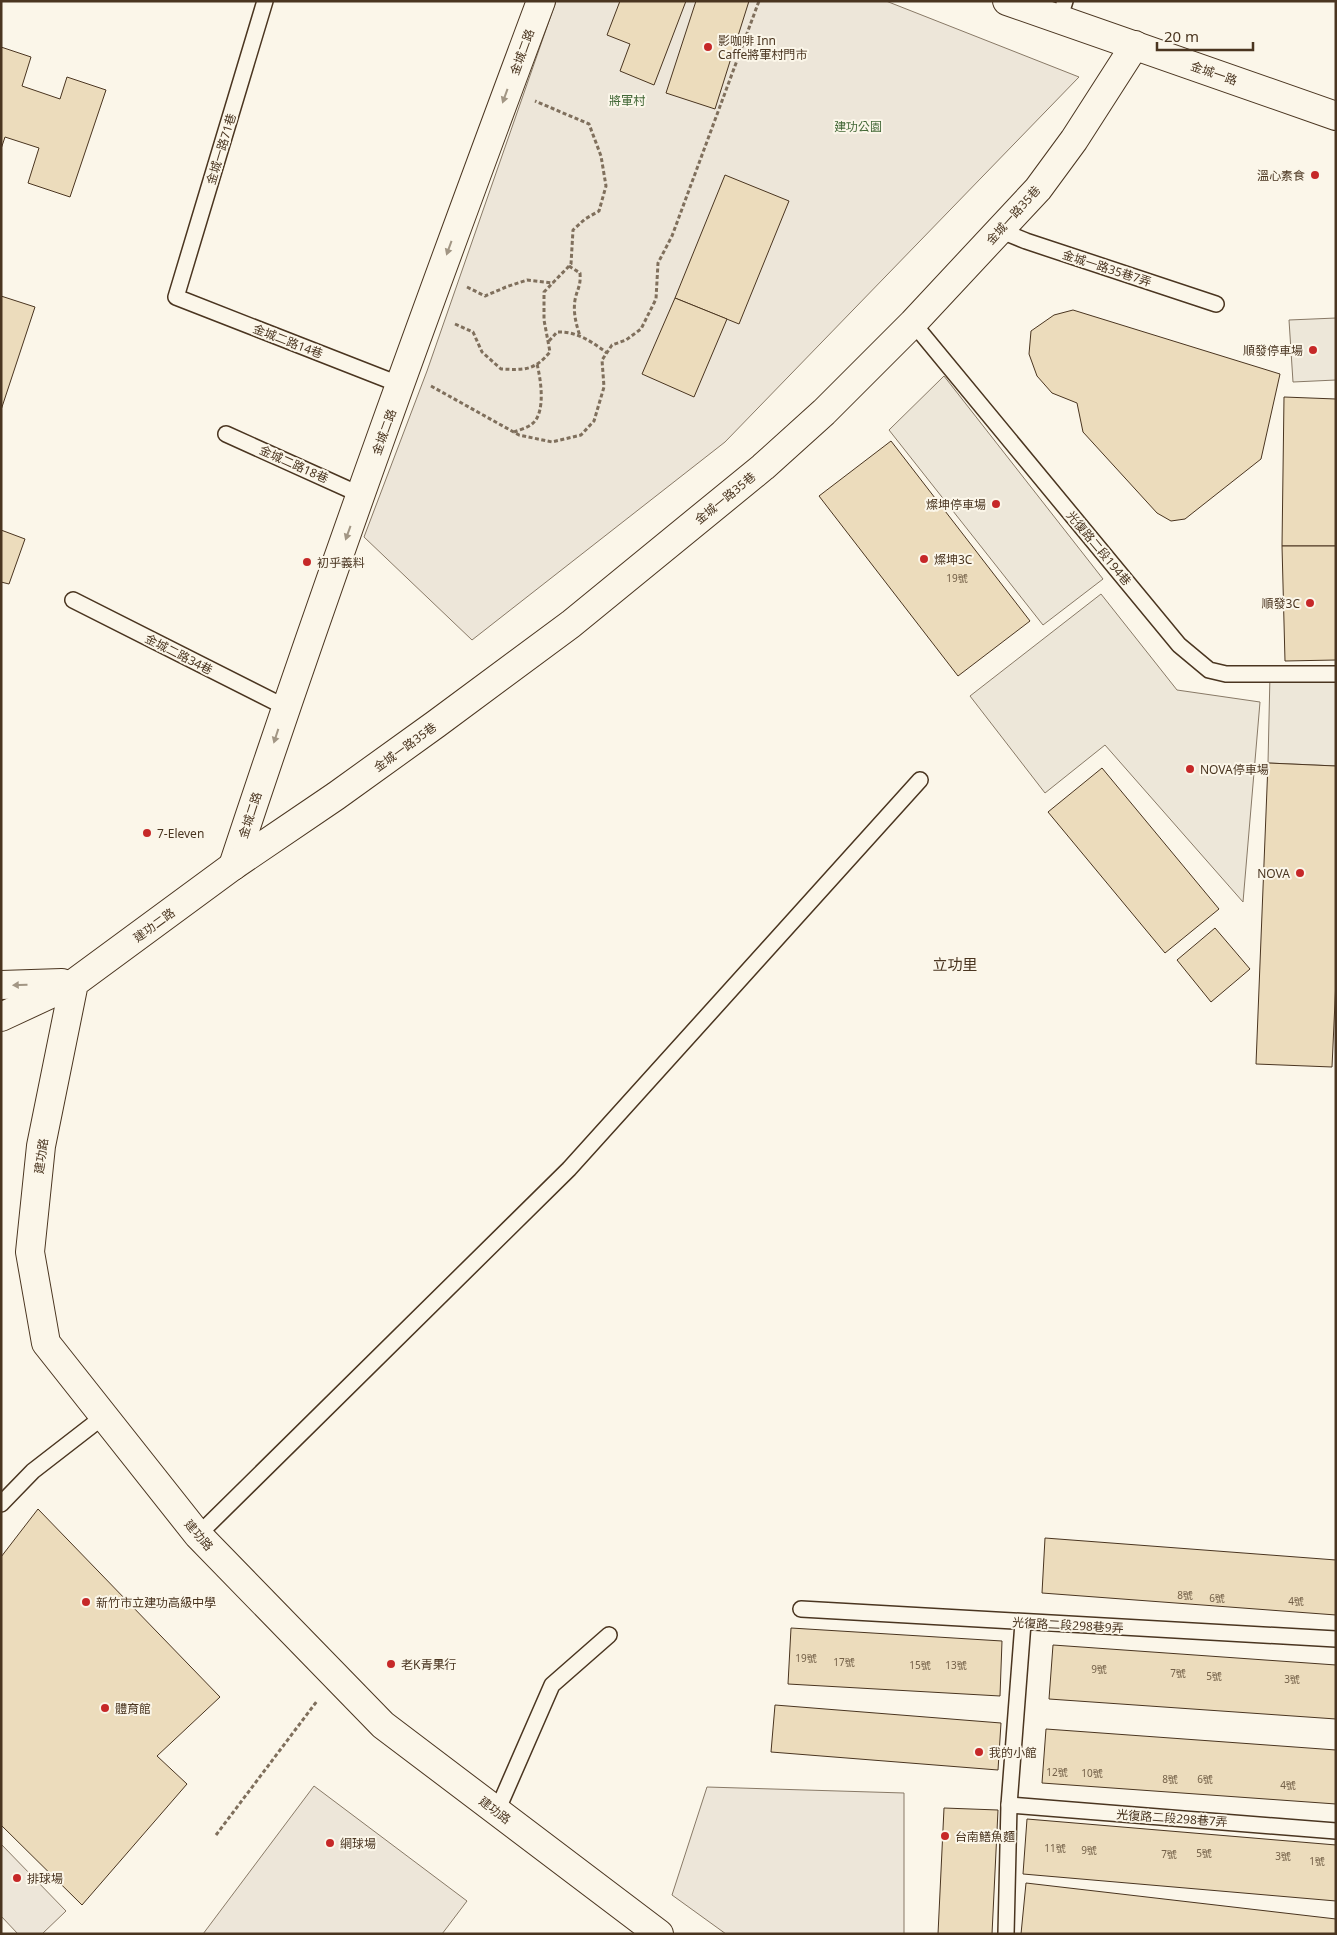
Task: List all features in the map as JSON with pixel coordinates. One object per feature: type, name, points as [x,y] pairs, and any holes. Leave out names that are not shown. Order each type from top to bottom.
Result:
[{"type":"street","name":"金城二路","points":[[233,866],[285,707],[361,495],[413,383],[426,312],[541,1]]},
{"type":"street","name":"金城一路","points":[[1007,1],[1062,11],[1135,45],[1336,116]]},
{"type":"street","name":"金城一路35巷","points":[[233,866],[336,796],[572,624],[770,461],[824,412],[913,323],[1038,189],[1074,140],[1135,45]]},
{"type":"street","name":"建功二路","points":[[1,1017],[74,983],[233,866]]},
{"type":"street","name":"建功路","points":[[74,983],[41,1146],[30,1252],[46,1343],[198,1535],[383,1725],[659,1934]]},
{"type":"street","points":[[1,985],[74,983]]},
{"type":"lane","name":"金城一路71巷","points":[[176,297],[266,1]]},
{"type":"lane","name":"金城一路35巷7弄","points":[[999,230],[1026,241],[1216,304]]},
{"type":"lane","name":"金城二路14巷","points":[[176,297],[413,383]]},
{"type":"lane","name":"光復路二段194巷","points":[[913,323],[1180,645],[1193,657],[1209,670],[1226,674],[1336,674]]},
{"type":"lane","name":"金城二路18巷","points":[[226,434],[361,495]]},
{"type":"lane","name":"金城二路34巷","points":[[73,600],[285,707]]},
{"type":"lane","points":[[198,1535],[568,1170],[920,780]]},
{"type":"lane","points":[[1,1504],[34,1470],[104,1416]]},
{"type":"lane","name":"光復路二段298巷9弄","points":[[801,1609],[1023,1623],[1336,1639]]},
{"type":"lane","points":[[1006,1934],[1009,1805],[1023,1623]]},
{"type":"lane","points":[[497,1811],[552,1685],[608,1635]]},
{"type":"lane","name":"光復路二段298巷7弄","points":[[1009,1805],[1336,1831]]},
{"type":"path","points":[[413,383],[519,435],[552,442],[581,435],[594,421],[604,387],[602,360],[612,345],[626,340],[641,329],[656,299],[658,263],[672,236],[759,1]]},
{"type":"path","points":[[449,321],[473,332],[482,352],[501,369],[526,370],[542,361],[550,352],[544,320],[544,292],[571,264],[573,230],[585,219],[599,211],[606,186],[601,156],[589,124],[535,100]]},
{"type":"path","points":[[569,266],[580,273],[580,284],[575,300],[575,318],[580,336]]},
{"type":"path","points":[[462,285],[485,296],[527,280],[553,283]]},
{"type":"path","points":[[548,341],[558,332],[569,331],[607,353]]},
{"type":"path","points":[[514,432],[532,424],[541,411],[541,381],[537,364]]},
{"type":"path","points":[[216,1835],[337,1677]]},
{"type":"green space","name":"建功公園","points":[[556,1],[886,1],[1079,77],[725,442],[472,640],[364,537],[427,371]]},
{"type":"green space","name":"網球場","points":[[314,1786],[467,1901],[442,1934],[203,1934]]},
{"type":"green space","points":[[707,1787],[904,1793],[904,1934],[726,1934],[672,1895]]},
{"type":"green space","name":"排球場","points":[[1,1844],[66,1911],[42,1934],[18,1934],[1,1916]]},
{"type":"shaded area","name":"順發停車場","points":[[1336,318],[1336,380],[1293,382],[1289,320]]},
{"type":"shaded area","name":"燦坤停車場","points":[[944,376],[1103,579],[1043,625],[889,430]]},
{"type":"shaded area","name":"NOVA停車場","points":[[1101,594],[1177,690],[1260,702],[1243,902],[1105,745],[1045,793],[970,696]]},
{"type":"shaded area","points":[[1270,674],[1336,674],[1336,766],[1268,763]]},
{"type":"building","points":[[620,1],[686,1],[654,85],[620,71],[630,44],[607,35]]},
{"type":"building","name":"影咖啡 Inn Caffe將軍村門市","points":[[696,1],[749,1],[715,109],[666,93]]},
{"type":"building","points":[[1,47],[31,57],[22,86],[60,99],[67,77],[106,90],[70,197],[28,183],[39,148],[5,137],[1,149]]},
{"type":"building","points":[[725,175],[789,201],[739,324],[675,298]]},
{"type":"building","points":[[1,296],[35,307],[1,410]]},
{"type":"building","points":[[675,298],[727,319],[694,397],[642,374]]},
{"type":"building","points":[[1073,310],[1280,374],[1261,459],[1185,519],[1171,521],[1157,513],[1083,432],[1077,403],[1052,393],[1037,376],[1029,354],[1031,331],[1054,315]]},
{"type":"building","points":[[1284,397],[1336,399],[1336,546],[1282,546]]},
{"type":"building","name":"燦坤3C","points":[[891,441],[1030,621],[958,676],[819,496]]},
{"type":"building","points":[[1,530],[25,539],[9,584],[1,582]]},
{"type":"building","name":"順發3C","points":[[1282,546],[1336,546],[1336,660],[1285,661]]},
{"type":"building","name":"NOVA","points":[[1268,763],[1336,766],[1336,980],[1332,1067],[1256,1064]]},
{"type":"building","points":[[1102,768],[1219,909],[1165,953],[1048,812]]},
{"type":"building","points":[[1215,928],[1250,969],[1211,1002],[1177,960]]},
{"type":"building","name":"體育館","points":[[38,1509],[220,1697],[157,1756],[187,1784],[82,1905],[1,1825],[1,1557]]},
{"type":"building","points":[[1045,1538],[1336,1560],[1336,1615],[1042,1593]]},
{"type":"building","points":[[791,1628],[1002,1641],[1000,1696],[788,1684]]},
{"type":"building","points":[[1053,1645],[1336,1665],[1336,1719],[1049,1699]]},
{"type":"building","points":[[775,1705],[1001,1723],[998,1770],[771,1752]]},
{"type":"building","points":[[1046,1729],[1336,1750],[1336,1804],[1042,1783]]},
{"type":"building","points":[[944,1808],[998,1810],[992,1934],[938,1934]]},
{"type":"building","points":[[1027,1819],[1336,1845],[1336,1901],[1023,1874]]},
{"type":"building","points":[[1026,1883],[1336,1919],[1336,1934],[1021,1934]]},
{"type":"place","name":"影咖啡 Inn Caffe將軍村門市","points":[[708,47]]},
{"type":"place","name":"溫心素食","points":[[1315,175]]},
{"type":"place","name":"順發停車場","points":[[1313,350]]},
{"type":"place","name":"燦坤停車場","points":[[996,504]]},
{"type":"place","name":"燦坤3C","points":[[924,559]]},
{"type":"place","name":"初乎義料","points":[[307,562]]},
{"type":"place","name":"順發3C","points":[[1310,603]]},
{"type":"place","name":"NOVA停車場","points":[[1190,769]]},
{"type":"place","name":"7-Eleven","points":[[147,833]]},
{"type":"place","name":"NOVA","points":[[1300,873]]},
{"type":"place","name":"新竹市立建功高級中學","points":[[86,1602]]},
{"type":"place","name":"老K青果行","points":[[391,1664]]},
{"type":"place","name":"體育館","points":[[105,1708]]},
{"type":"place","name":"我的小館","points":[[979,1752]]},
{"type":"place","name":"台南鱔魚麵","points":[[945,1836]]},
{"type":"place","name":"網球場","points":[[330,1843]]},
{"type":"place","name":"排球場","points":[[17,1878]]},
{"type":"district","name":"立功里","points":[[955,964]]},
{"type":"park label","name":"將軍村","points":[[627,100]]}]
